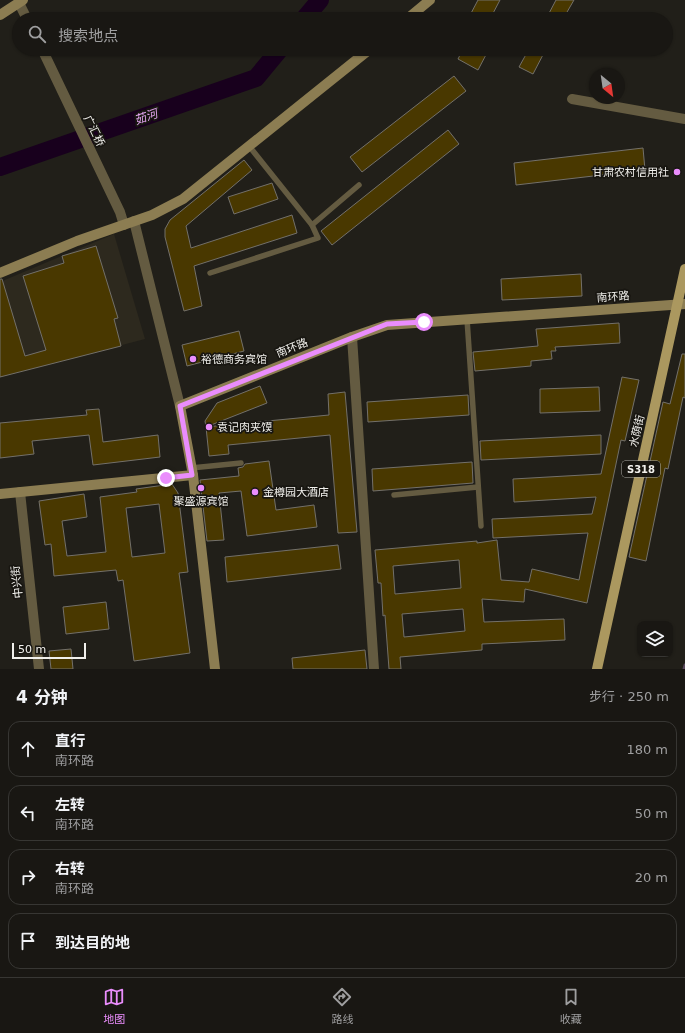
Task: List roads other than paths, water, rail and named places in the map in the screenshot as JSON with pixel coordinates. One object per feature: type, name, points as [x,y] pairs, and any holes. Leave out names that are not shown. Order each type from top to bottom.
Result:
[{"type":"main road","name":"水荫街","points":[[597,669],[682,304],[685,269]]},
{"type":"street","points":[[415,12],[430,0]]},
{"type":"street","points":[[1,13],[21,1],[25,12]]},
{"type":"street","name":"广汇桥","points":[[45,56],[120,212],[124,225]]},
{"type":"street","points":[[0,273],[77,241],[152,215],[183,200],[361,56]]},
{"type":"street","points":[[572,99],[685,119]]},
{"type":"street","points":[[134,222],[180,406],[192,472],[215,669]]},
{"type":"street","name":"南环路","points":[[180,406],[387,324],[682,304]]},
{"type":"street","points":[[352,337],[374,669]]},
{"type":"street","points":[[0,494],[192,472]]},
{"type":"street","name":"中兴街","points":[[20,492],[39,669]]},
{"type":"lane","points":[[210,273],[318,238],[312,225],[250,146]]},
{"type":"lane","points":[[312,225],[359,185]]},
{"type":"lane","points":[[467,319],[481,526]]},
{"type":"lane","points":[[192,472],[241,463]]},
{"type":"lane","points":[[394,495],[478,487]]},
{"type":"waterway","name":"茹河","points":[[310,12],[320,0]]},
{"type":"waterway","name":"茹河","points":[[0,167],[256,78],[274,56]]},
{"type":"waterway","points":[[684,669],[685,665]]},
{"type":"place","name":"甘肃农村信用社","points":[[677,172]]},
{"type":"place","name":"裕德商务宾馆","points":[[193,359]]},
{"type":"place","name":"袁记肉夹馍","points":[[209,427]]},
{"type":"place","name":"聚盛源宾馆","points":[[201,488]]},
{"type":"place","name":"金樽园大酒店","points":[[255,492]]}]
